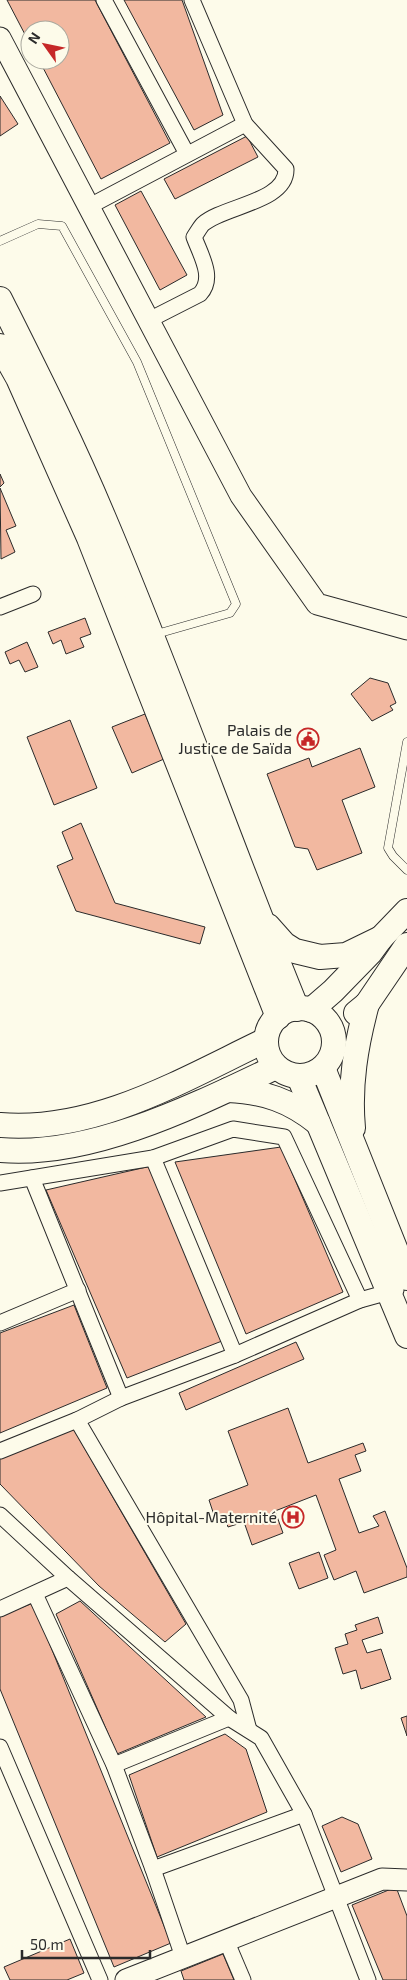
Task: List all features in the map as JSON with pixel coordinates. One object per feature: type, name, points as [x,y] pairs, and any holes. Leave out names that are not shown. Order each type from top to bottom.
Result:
[{"type":"main road","points":[[0,299],[65,431],[103,516],[152,636],[296,1012]]},
{"type":"main road","points":[[0,346],[18,378],[296,1012],[327,1022],[332,1034],[333,1049],[328,1062],[312,1074],[299,1077],[284,1073],[276,1067],[267,1052],[266,1040],[270,1027],[296,1012],[370,954],[381,938],[407,910]]},
{"type":"main road","points":[[259,916],[284,944],[295,951],[314,956],[333,957],[346,955],[381,938]]},
{"type":"main road","points":[[332,1034],[366,1004],[393,972],[407,945]]},
{"type":"main road","points":[[354,1144],[352,1116],[354,1069],[359,1031],[366,1004]]},
{"type":"main road","points":[[0,1124],[56,1123],[109,1110],[160,1091],[266,1040]]},
{"type":"main road","points":[[0,1150],[60,1148],[117,1134],[228,1090],[276,1067]]},
{"type":"main road","points":[[322,1068],[354,1144],[401,1285],[407,1336]]},
{"type":"main road","points":[[299,1077],[318,1123],[401,1285]]},
{"type":"main road","points":[[228,1090],[267,1095],[286,1101],[318,1123]]},
{"type":"street","points":[[104,0],[187,154]]},
{"type":"street","points":[[148,321],[200,294],[206,287],[208,278],[194,237],[203,224],[277,190],[286,178],[286,169],[245,124],[192,0]]},
{"type":"street","points":[[1,43],[241,496],[317,604],[407,629]]},
{"type":"street","points":[[88,207],[245,124]]},
{"type":"street","points":[[0,607],[33,594]]},
{"type":"street","points":[[0,1183],[153,1158],[233,1129],[284,1137],[360,1300]]},
{"type":"street","points":[[153,1158],[235,1355]]},
{"type":"street","points":[[32,1178],[121,1398]]},
{"type":"street","points":[[0,1451],[77,1420],[121,1398],[235,1355],[360,1300],[401,1285]]},
{"type":"street","points":[[0,1323],[78,1290]]},
{"type":"street","points":[[77,1420],[241,1700],[249,1730]]},
{"type":"street","points":[[0,1515],[68,1578],[229,1718],[261,1738],[304,1814],[368,1980]]},
{"type":"street","points":[[0,1610],[68,1578]]},
{"type":"street","points":[[35,1594],[114,1765],[153,1869],[183,1957]]},
{"type":"street","points":[[114,1765],[229,1718]]},
{"type":"street","points":[[0,1747],[100,1980]]},
{"type":"street","points":[[153,1869],[304,1814]]},
{"type":"street","points":[[126,1980],[166,1973],[183,1957],[382,1879],[407,1880]]},
{"type":"street","points":[[226,1940],[244,1980]]},
{"type":"lane","points":[[0,241],[38,224],[62,226],[137,362],[236,604],[230,613],[152,636]]},
{"type":"lane","points":[[407,742],[388,848],[407,870]]},
{"type":"building","points":[[7,0],[95,0],[170,143],[101,179],[44,70],[70,70],[70,20],[20,20],[20,25]]},
{"type":"building","points":[[124,0],[182,0],[223,115],[194,130]]},
{"type":"building","points":[[0,96],[18,124],[0,136]]},
{"type":"building","points":[[247,136],[258,157],[175,199],[164,179]]},
{"type":"building","points":[[141,191],[187,275],[160,290],[115,205]]},
{"type":"building","points":[[0,474],[4,483],[0,487]]},
{"type":"building","points":[[0,488],[16,526],[6,530],[15,552],[1,559]]},
{"type":"building","points":[[85,618],[91,634],[80,638],[84,647],[66,654],[61,640],[53,644],[48,632]]},
{"type":"building","points":[[27,642],[38,667],[25,672],[19,660],[10,664],[5,652]]},
{"type":"building","points":[[370,678],[388,683],[396,703],[390,706],[393,710],[372,721],[351,694]]},
{"type":"building","points":[[145,714],[164,759],[132,773],[112,727]]},
{"type":"building","points":[[70,720],[97,788],[54,805],[27,737]]},
{"type":"building","points":[[360,748],[375,787],[342,800],[362,853],[317,870],[308,849],[295,847],[267,774],[309,758],[312,767]]},
{"type":"building","points":[[81,823],[115,903],[205,927],[200,944],[76,911],[57,866],[73,859],[62,832]]},
{"type":"building","points":[[281,1147],[343,1292],[246,1334],[175,1162]]},
{"type":"building","points":[[151,1166],[222,1341],[127,1378],[46,1190]]},
{"type":"building","points":[[74,1305],[107,1388],[0,1433],[0,1333]]},
{"type":"building","points":[[296,1342],[304,1359],[186,1410],[179,1393]]},
{"type":"building","points":[[288,1408],[308,1463],[363,1443],[366,1451],[355,1455],[361,1471],[339,1479],[359,1533],[379,1526],[373,1516],[385,1511],[407,1568],[407,1577],[364,1593],[356,1571],[334,1580],[324,1555],[336,1550],[316,1495],[275,1511],[283,1533],[252,1545],[244,1522],[228,1527],[224,1515],[215,1518],[209,1500],[248,1485],[228,1431]]},
{"type":"building","points":[[73,1428],[186,1624],[165,1642],[99,1586],[0,1484],[0,1456]]},
{"type":"building","points":[[319,1552],[328,1578],[299,1589],[289,1563]]},
{"type":"building","points":[[80,1601],[206,1717],[117,1754],[56,1614]]},
{"type":"building","points":[[33,1603],[171,1943],[114,1967],[0,1689],[0,1616]]},
{"type":"building","points":[[378,1617],[383,1633],[362,1640],[367,1653],[381,1649],[391,1679],[361,1689],[356,1670],[343,1674],[335,1648],[348,1644],[345,1634],[357,1630],[355,1625]]},
{"type":"building","points":[[407,1716],[407,1736],[401,1718]]},
{"type":"building","points":[[225,1734],[246,1749],[267,1812],[157,1857],[129,1775]]},
{"type":"building","points":[[342,1817],[358,1824],[372,1859],[341,1872],[322,1826]]},
{"type":"building","points":[[396,1887],[407,1916],[407,1980],[383,1980],[352,1905]]},
{"type":"building","points":[[70,1939],[84,1973],[67,1980],[10,1980],[4,1967]]},
{"type":"building","points":[[223,1954],[234,1980],[184,1980],[181,1971]]},
{"type":"place","name":"Palais de Justice de Saïda","points":[[308,739]]},
{"type":"place","name":"Hôpital-Maternité","points":[[293,1517]]}]
